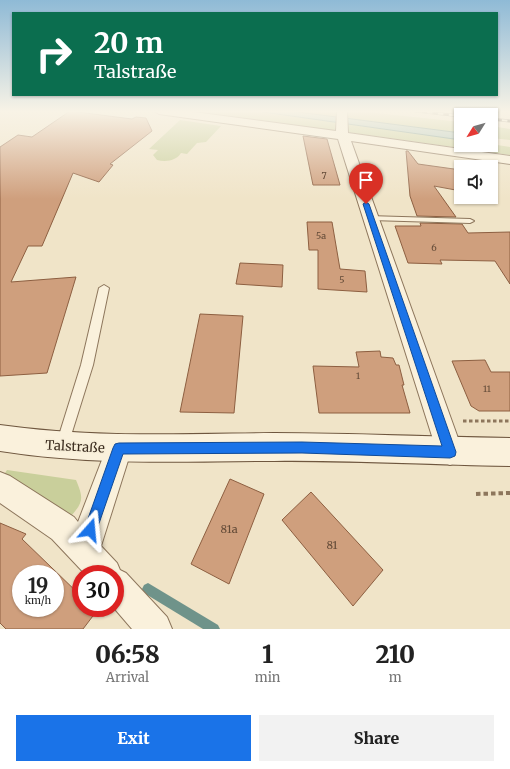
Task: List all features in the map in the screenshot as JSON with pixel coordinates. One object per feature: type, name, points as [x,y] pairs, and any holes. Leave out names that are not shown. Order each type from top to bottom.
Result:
[{"type":"main road","name":"Talstraße","points":[[0,438],[61,447],[302,447],[450,452],[510,452]]},
{"type":"street","points":[[347,140],[371,218],[450,452]]},
{"type":"street","points":[[418,140],[510,160]]},
{"type":"street","points":[[84,550],[119,448]]},
{"type":"street","points":[[0,486],[63,528],[98,565]]},
{"type":"street","points":[[124,594],[155,629]]},
{"type":"lane","points":[[371,218],[470,221]]},
{"type":"lane","points":[[61,447],[87,365],[104,288]]},
{"type":"path","points":[[440,421],[510,420]]},
{"type":"path","points":[[476,494],[510,493]]},
{"type":"green space","points":[[158,140],[208,140],[206,142],[197,143],[187,154],[181,153],[176,158],[164,161],[157,160],[153,155],[158,150],[149,149]]},
{"type":"green space","points":[[405,140],[454,140],[454,147]]},
{"type":"green space","points":[[498,145],[510,147],[510,155],[489,152],[498,152]]},
{"type":"green space","points":[[7,470],[76,480],[81,495],[79,506],[72,515],[42,506],[5,473]]},
{"type":"building","points":[[10,140],[140,140],[110,164],[113,165],[99,182],[73,173],[42,246],[28,246],[11,282],[76,277],[47,373],[0,376],[0,147]]},
{"type":"building","points":[[304,140],[327,140],[340,185],[313,185]]},
{"type":"building","points":[[406,151],[408,151],[418,164],[454,169],[454,190],[434,186],[456,217],[417,216],[410,196]]},
{"type":"building","points":[[307,222],[332,222],[340,269],[365,271],[367,292],[318,289],[318,250],[309,250]]},
{"type":"building","points":[[420,223],[462,224],[468,233],[510,232],[510,284],[495,261],[440,260],[442,264],[408,263],[395,226],[421,226]]},
{"type":"building","points":[[240,263],[283,265],[282,287],[236,284]]},
{"type":"building","points":[[200,314],[243,316],[234,413],[180,412]]},
{"type":"building","points":[[380,351],[381,357],[393,358],[396,365],[399,365],[404,385],[402,385],[410,413],[319,413],[313,366],[359,367],[356,352]]},
{"type":"building","points":[[485,360],[491,372],[510,372],[510,411],[479,411],[471,406],[452,361]]},
{"type":"building","points":[[230,479],[264,494],[229,584],[191,564]]},
{"type":"building","points":[[311,492],[383,570],[353,606],[282,520]]},
{"type":"building","points":[[0,523],[26,534],[22,539],[49,565],[12,565],[12,617],[64,617],[64,580],[72,587],[72,617],[92,617],[83,629],[6,629],[0,623]]},
{"type":"waterway","points":[[148,589],[214,629]]},
{"type":"route","points":[[90,530],[119,448],[302,447],[450,452],[366,204]]}]
